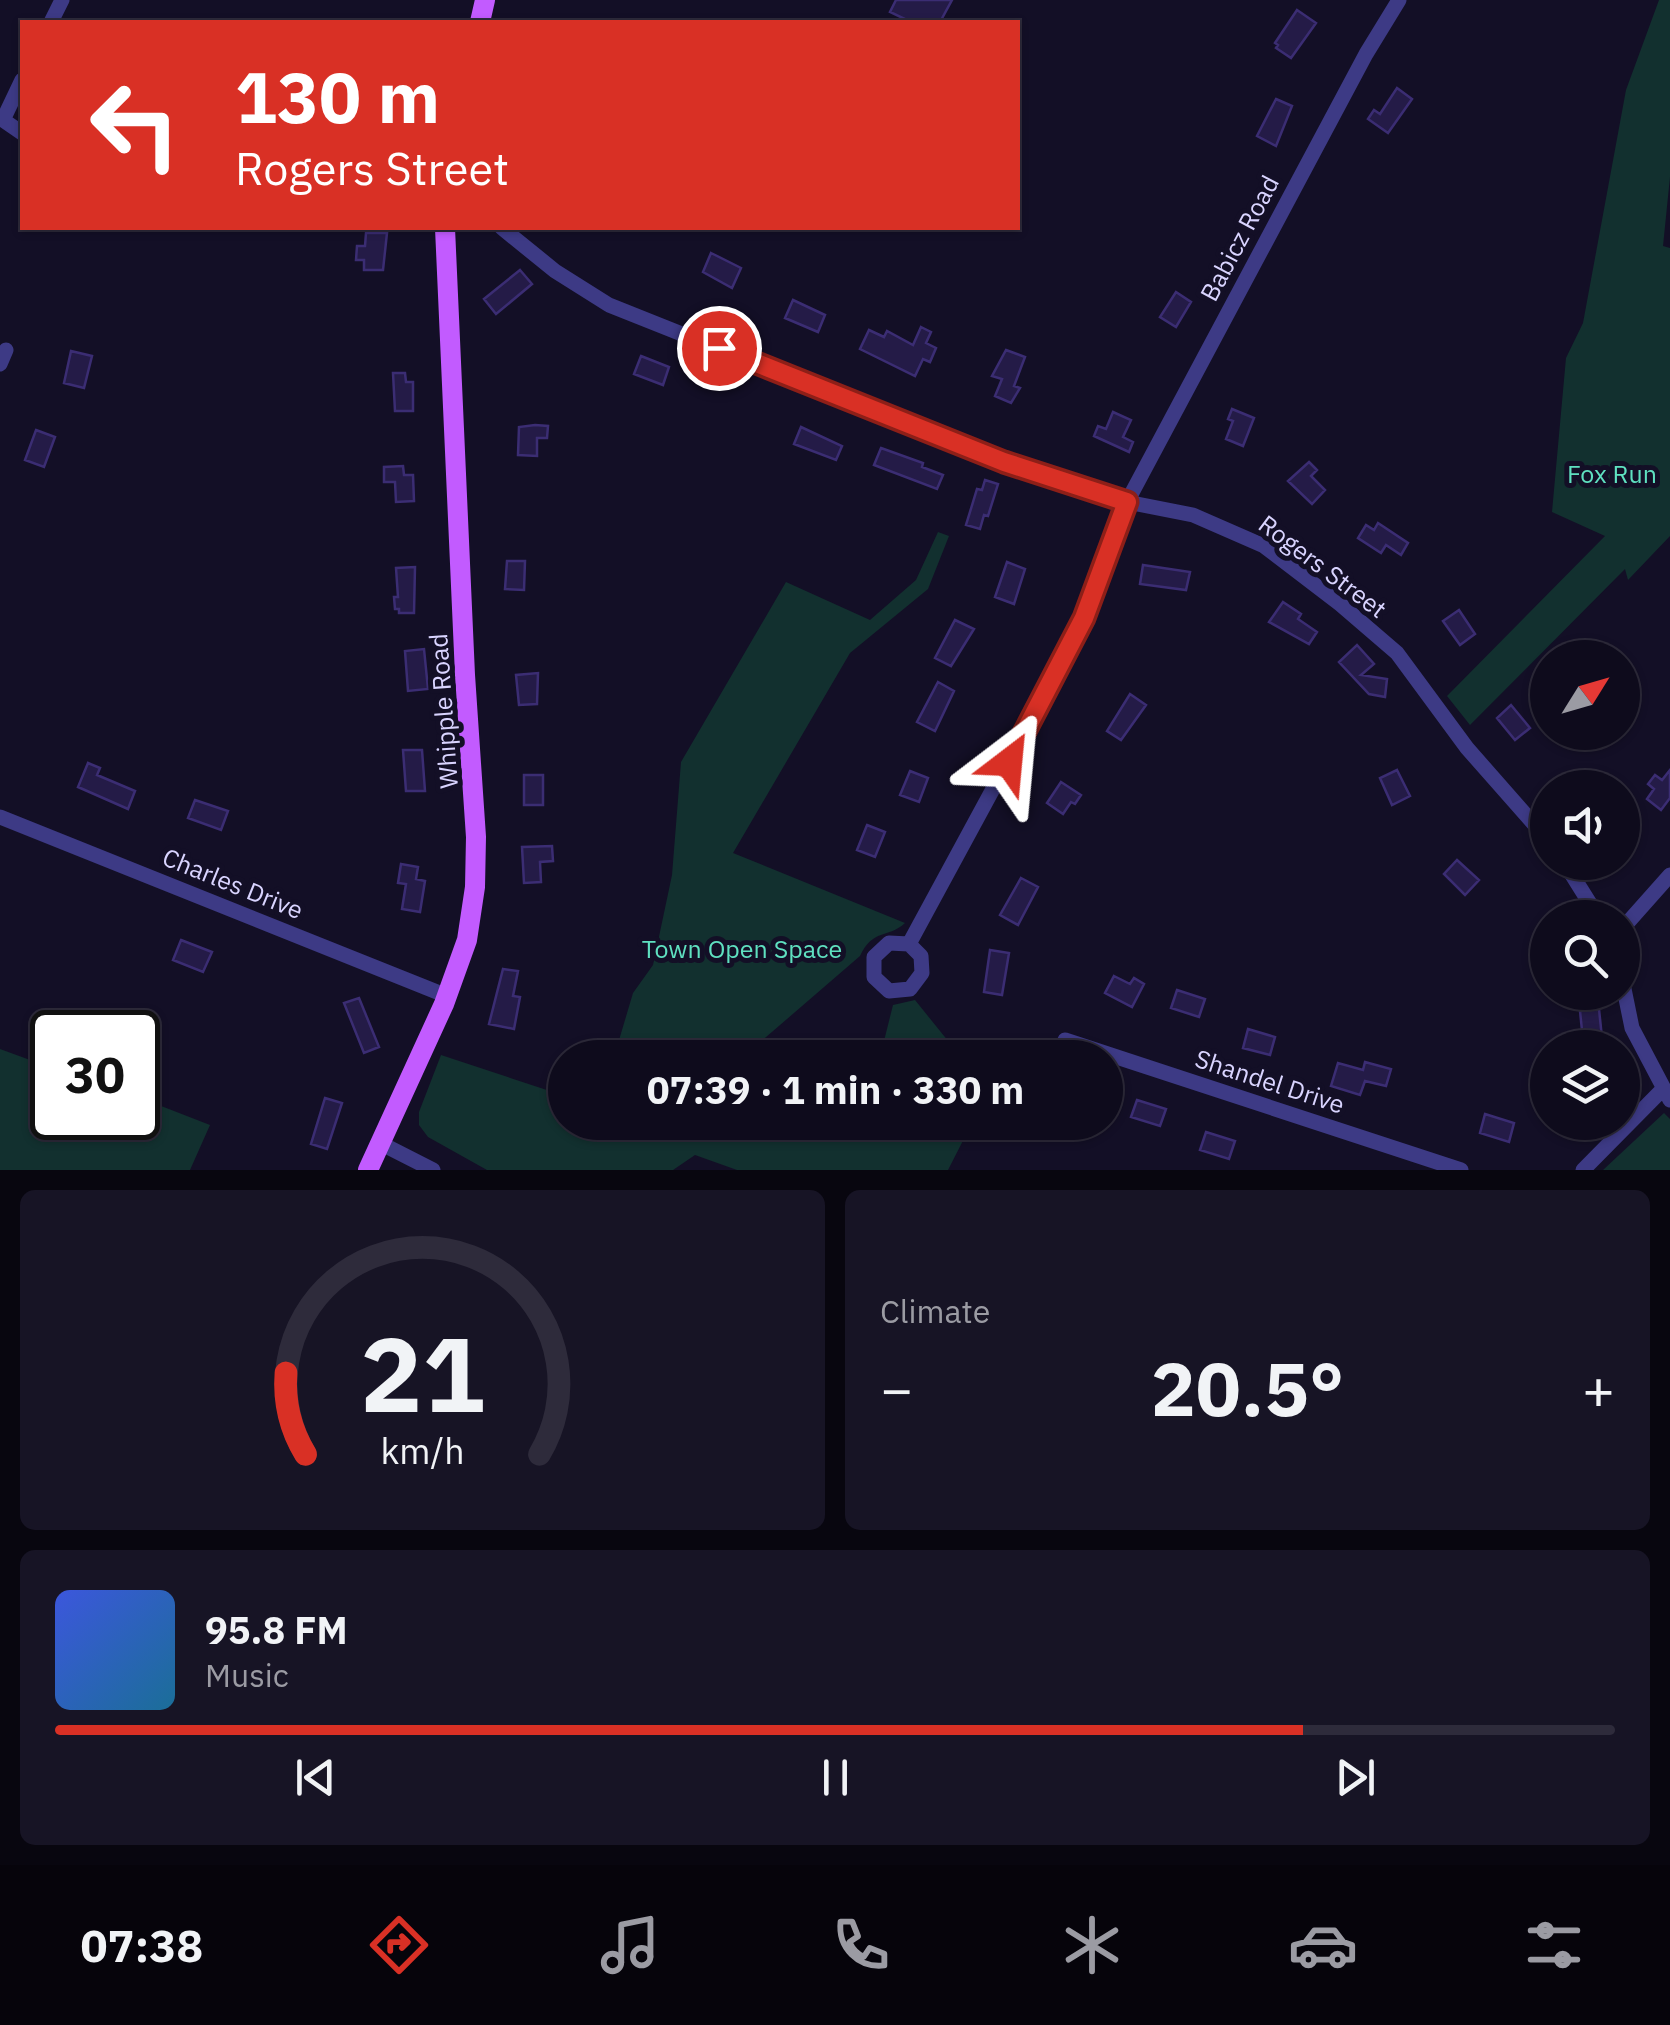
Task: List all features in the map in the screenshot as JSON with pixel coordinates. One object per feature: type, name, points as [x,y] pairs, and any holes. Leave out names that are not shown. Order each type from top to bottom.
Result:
[{"type":"main road","name":"Whipple Road","points":[[368,1170],[447,996],[466,940],[474,888],[476,838],[445,230]]},
{"type":"street","name":"Babicz Road","points":[[909,944],[1071,646],[1127,502],[1366,54],[1399,0]]},
{"type":"street","points":[[1,119],[20,84]]},
{"type":"street","name":"Rogers Street","points":[[504,230],[555,271],[609,305],[1004,462],[1127,502],[1193,514],[1264,546],[1340,604],[1396,654],[1467,748],[1530,820]]},
{"type":"street","name":"Charles Drive","points":[[0,817],[447,996]]},
{"type":"street","points":[[1640,909],[1670,875]]},
{"type":"street","points":[[1584,1170],[1666,1095],[1632,1028],[1628,1010]]},
{"type":"street","name":"Shandel Drive","points":[[1123,1059],[1460,1170]]},
{"type":"street","points":[[380,1143],[433,1170]]},
{"type":"green space","name":"Fox Run","points":[[1659,0],[1670,0],[1670,177],[1663,246],[1670,248],[1670,536],[1628,580],[1625,569],[1554,640],[1530,640],[1530,665],[1470,725],[1447,696],[1605,536],[1552,512],[1566,358],[1583,323],[1626,90]]},
{"type":"green space","name":"Town Open Space","points":[[938,532],[949,536],[928,589],[850,653],[733,853],[905,923],[870,941],[860,956],[763,1040],[619,1040],[633,993],[653,965],[672,875],[681,762],[786,582],[870,620],[916,580]]},
{"type":"green space","points":[[915,1000],[947,1040],[884,1040],[893,1005]]},
{"type":"green space","points":[[0,1049],[30,1060],[30,1140],[160,1140],[160,1106],[210,1125],[190,1170],[0,1170]]},
{"type":"green space","points":[[441,1055],[548,1090],[548,1140],[963,1140],[948,1170],[737,1170],[695,1155],[673,1170],[487,1170],[428,1137],[419,1125],[419,1112]]},
{"type":"green space","points":[[1664,1113],[1670,1119],[1670,1170],[1603,1170],[1635,1140],[1640,1140],[1640,1135]]},
{"type":"building","points":[[896,0],[952,0],[941,20],[907,20],[890,12]]},
{"type":"building","points":[[1297,10],[1316,23],[1291,58],[1275,43]]},
{"type":"building","points":[[1397,88],[1412,99],[1388,133],[1368,119],[1374,110],[1380,114]]},
{"type":"building","points":[[1276,99],[1292,106],[1276,146],[1257,136]]},
{"type":"building","points":[[366,233],[387,233],[383,270],[364,270],[364,260],[356,260],[357,246],[365,246]]},
{"type":"building","points":[[711,253],[741,268],[732,288],[703,272]]},
{"type":"building","points":[[520,270],[532,284],[496,314],[484,299]]},
{"type":"building","points":[[1176,292],[1191,302],[1176,327],[1160,317]]},
{"type":"building","points":[[793,300],[825,315],[818,332],[785,318]]},
{"type":"building","points":[[921,327],[931,332],[926,343],[936,348],[930,362],[923,359],[915,376],[860,349],[869,330],[884,337],[887,331],[913,345]]},
{"type":"building","points":[[1006,350],[1025,357],[1014,386],[1020,388],[1011,403],[995,396],[1002,379],[992,376]]},
{"type":"building","points":[[71,351],[92,356],[84,388],[64,383]]},
{"type":"building","points":[[641,356],[669,367],[663,385],[634,374]]},
{"type":"building","points":[[393,373],[405,373],[406,382],[413,382],[413,411],[395,411]]},
{"type":"building","points":[[1232,409],[1254,418],[1243,446],[1226,439],[1233,421],[1228,419]]},
{"type":"building","points":[[1113,412],[1131,420],[1123,437],[1133,442],[1129,452],[1094,436],[1098,426],[1106,429]]},
{"type":"building","points":[[548,426],[547,438],[537,438],[537,456],[518,455],[519,427]]},
{"type":"building","points":[[801,427],[842,446],[836,460],[794,444]]},
{"type":"building","points":[[36,430],[55,437],[44,467],[25,460]]},
{"type":"building","points":[[881,448],[923,463],[922,467],[943,475],[937,489],[874,465]]},
{"type":"building","points":[[1309,462],[1317,470],[1311,476],[1325,490],[1312,504],[1288,481]]},
{"type":"building","points":[[403,466],[404,475],[413,475],[414,501],[396,502],[395,482],[384,482],[384,467]]},
{"type":"building","points":[[985,480],[998,484],[980,529],[966,525],[977,489],[982,490]]},
{"type":"building","points":[[1378,523],[1408,543],[1401,555],[1386,545],[1381,553],[1358,538],[1366,525],[1374,530]]},
{"type":"building","points":[[507,561],[525,561],[524,590],[505,589]]},
{"type":"building","points":[[1007,562],[1025,569],[1014,604],[995,597]]},
{"type":"building","points":[[1143,565],[1190,572],[1186,590],[1140,584]]},
{"type":"building","points":[[415,567],[414,613],[399,613],[394,597],[398,597],[396,568]]},
{"type":"building","points":[[1283,602],[1317,632],[1309,644],[1269,622]]},
{"type":"building","points":[[1459,610],[1475,634],[1460,645],[1443,621]]},
{"type":"building","points":[[955,620],[974,629],[951,666],[935,658]]},
{"type":"building","points":[[1357,645],[1374,664],[1361,675],[1387,679],[1385,697],[1369,694],[1339,662]]},
{"type":"building","points":[[424,649],[428,689],[408,691],[405,651]]},
{"type":"building","points":[[538,673],[537,704],[519,705],[516,675]]},
{"type":"building","points":[[938,682],[954,691],[935,731],[917,722]]},
{"type":"building","points":[[1130,694],[1146,705],[1121,740],[1107,731]]},
{"type":"building","points":[[1511,705],[1530,728],[1515,740],[1497,718]]},
{"type":"building","points":[[403,750],[422,750],[425,791],[406,791]]},
{"type":"building","points":[[88,763],[100,768],[97,775],[135,791],[128,809],[78,787]]},
{"type":"building","points":[[1397,770],[1410,796],[1392,805],[1380,778]]},
{"type":"building","points":[[1670,770],[1670,798],[1661,810],[1647,799],[1654,789],[1648,784],[1655,775],[1662,780]]},
{"type":"building","points":[[910,771],[928,778],[919,802],[900,795]]},
{"type":"building","points":[[524,775],[543,775],[543,805],[524,805]]},
{"type":"building","points":[[1061,782],[1081,795],[1063,814],[1047,803]]},
{"type":"building","points":[[195,800],[228,811],[221,830],[188,818]]},
{"type":"building","points":[[867,825],[885,832],[875,857],[857,850]]},
{"type":"building","points":[[552,846],[553,861],[540,862],[541,882],[524,883],[522,847]]},
{"type":"building","points":[[1457,860],[1479,880],[1465,895],[1444,874]]},
{"type":"building","points":[[401,864],[418,867],[416,879],[425,881],[420,912],[402,909],[406,884],[398,883]]},
{"type":"building","points":[[1021,878],[1038,887],[1018,925],[1000,915]]},
{"type":"building","points":[[181,940],[212,952],[203,972],[173,960]]},
{"type":"building","points":[[990,950],[1009,953],[1002,995],[984,992]]},
{"type":"building","points":[[503,969],[518,971],[513,996],[520,997],[514,1029],[489,1024]]},
{"type":"building","points":[[1114,976],[1130,984],[1134,978],[1144,984],[1132,1007],[1105,993]]},
{"type":"building","points":[[1177,990],[1205,999],[1199,1017],[1171,1008]]},
{"type":"building","points":[[359,998],[379,1047],[364,1053],[344,1003]]},
{"type":"building","points":[[1599,1010],[1601,1030],[1582,1030],[1580,1011]]},
{"type":"building","points":[[1248,1029],[1275,1037],[1270,1055],[1243,1048]]},
{"type":"building","points":[[1365,1062],[1391,1069],[1386,1086],[1365,1081],[1360,1095],[1331,1086],[1338,1063],[1363,1070]]},
{"type":"building","points":[[325,1098],[342,1103],[327,1149],[311,1144]]},
{"type":"building","points":[[1137,1100],[1166,1109],[1160,1126],[1131,1117]]},
{"type":"building","points":[[1485,1114],[1514,1123],[1509,1142],[1480,1133]]},
{"type":"building","points":[[1206,1132],[1235,1141],[1229,1159],[1200,1150]]},
{"type":"route","points":[[719,348],[1004,462],[1127,502],[1084,618],[1009,762]]}]
